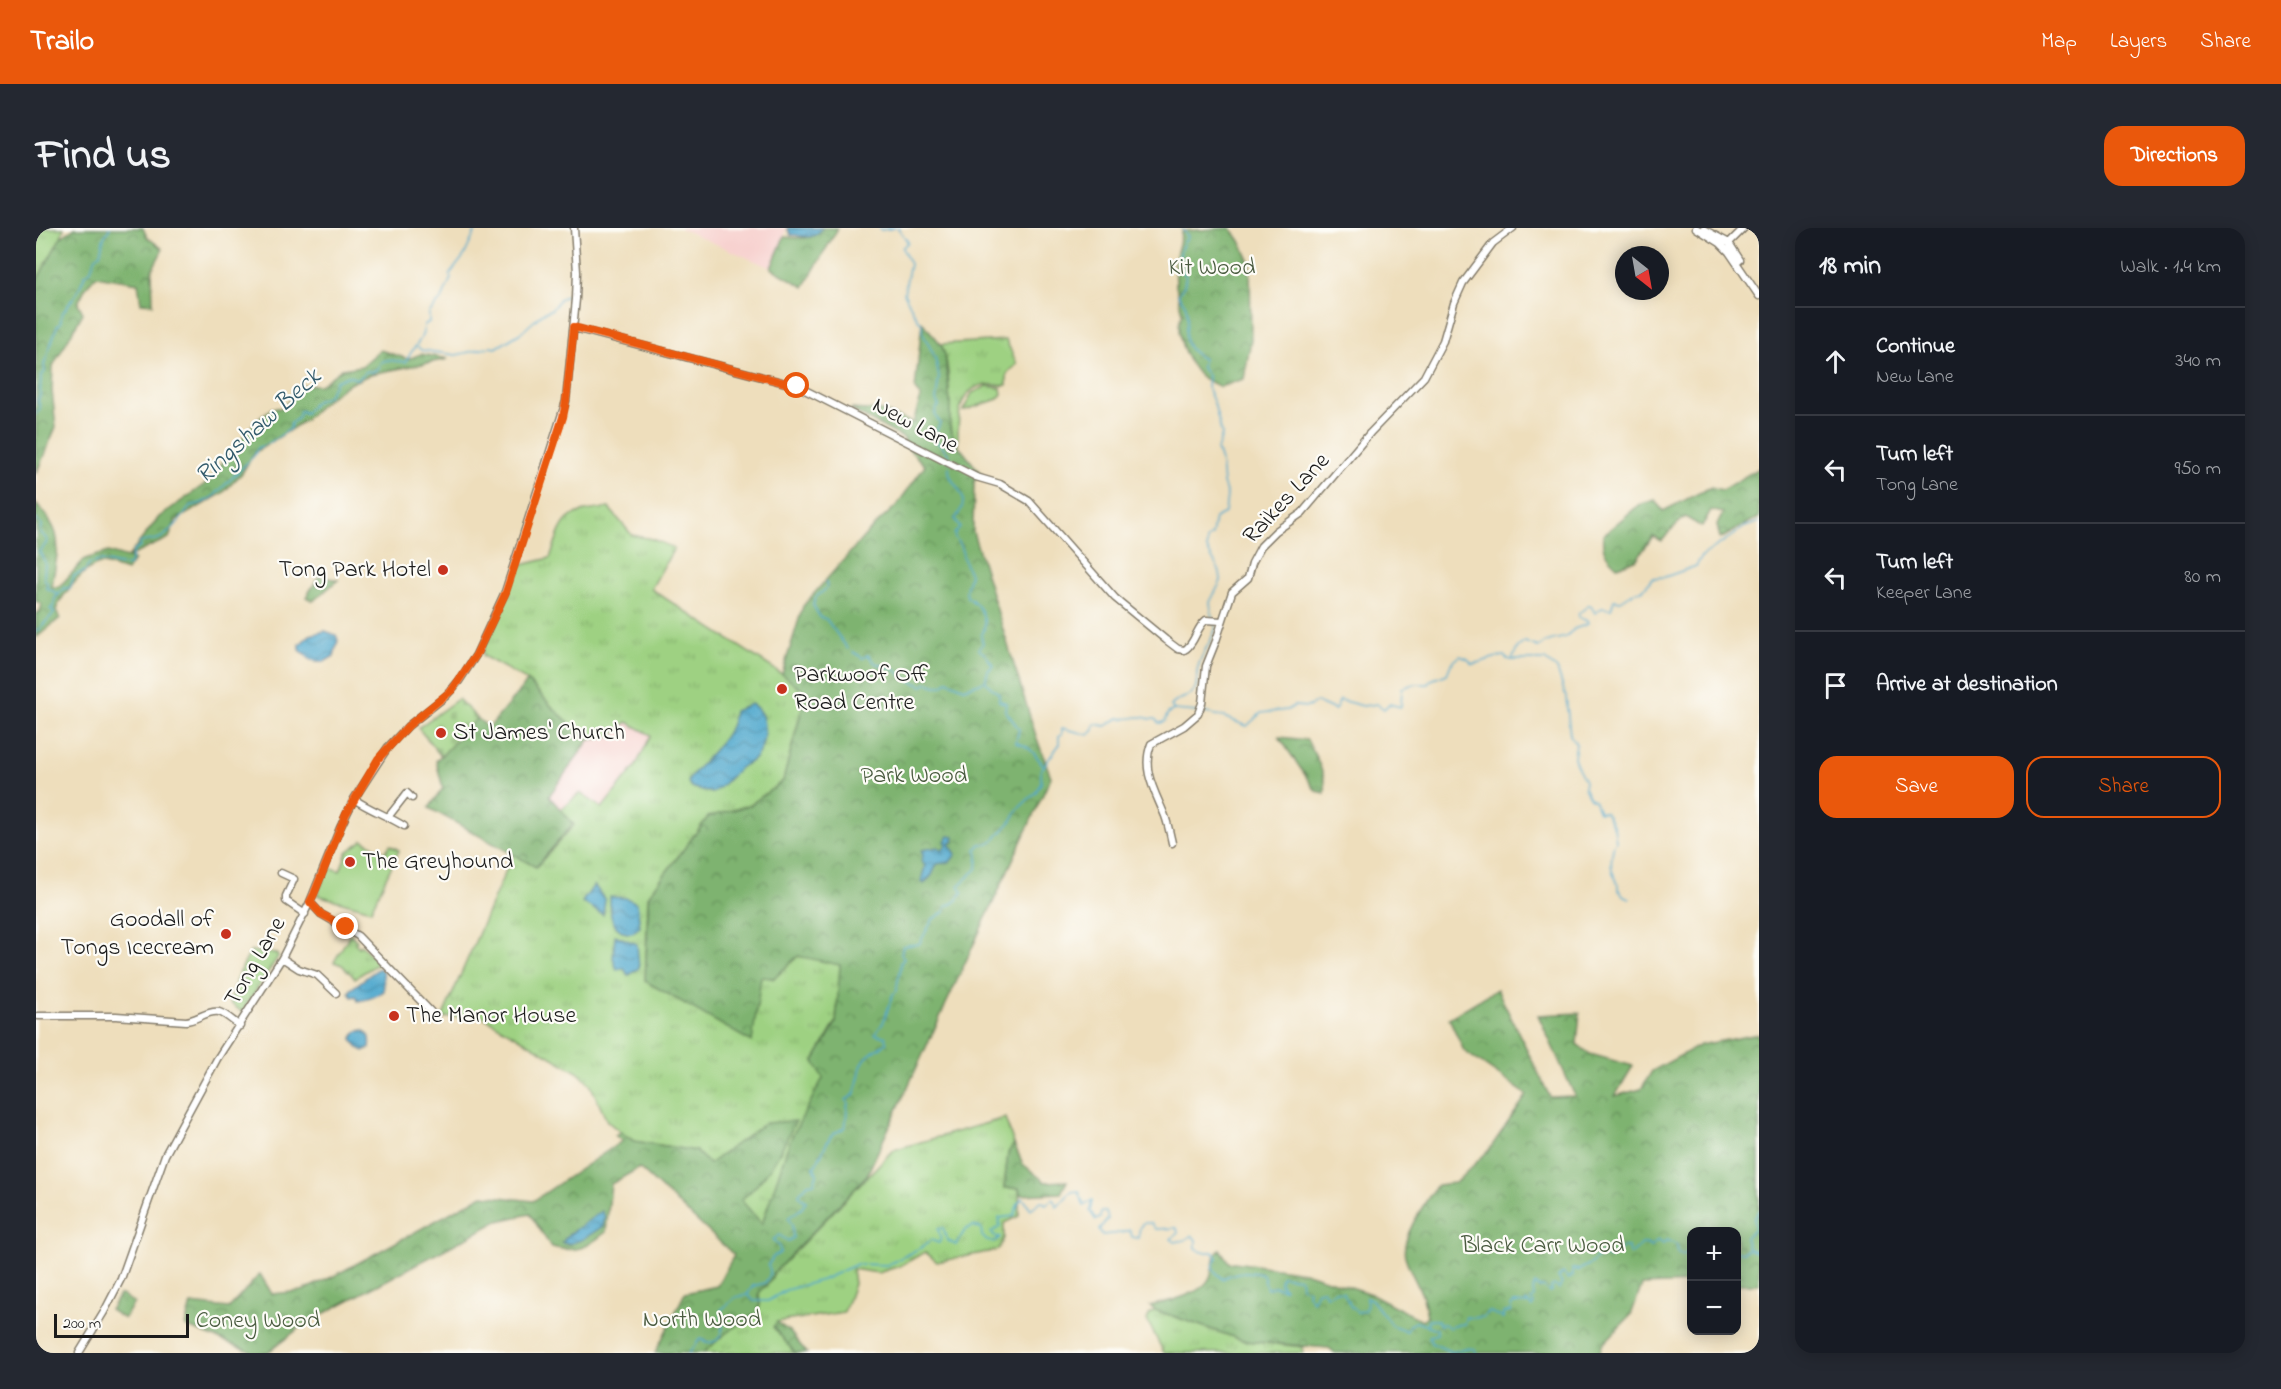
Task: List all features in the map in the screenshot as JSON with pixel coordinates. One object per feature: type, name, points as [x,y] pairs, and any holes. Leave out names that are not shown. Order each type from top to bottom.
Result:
[{"type":"street","name":"Tong Lane","points":[[79,1353],[121,1279],[165,1155],[218,1059],[282,958],[305,914],[354,799],[378,759],[400,733],[446,696],[459,681],[476,655],[506,592],[563,417],[566,401],[577,272],[574,228]]},
{"type":"street","name":"Raikes Lane","points":[[1172,843],[1166,819],[1146,768],[1146,756],[1151,744],[1184,726],[1199,711],[1206,666],[1232,592],[1248,578],[1252,563],[1261,546],[1276,531],[1302,513],[1370,433],[1424,377],[1443,341],[1454,303],[1463,283],[1493,243],[1513,228]]},
{"type":"street","points":[[1729,243],[1744,228]]},
{"type":"street","points":[[1700,229],[1729,243],[1746,269]]},
{"type":"street","points":[[1700,229],[1729,252],[1759,296]]},
{"type":"street","name":"New Lane","points":[[574,327],[797,386],[975,477],[1000,484],[1029,501],[1115,598],[1178,649],[1185,650],[1193,641],[1199,626],[1206,620],[1222,621]]},
{"type":"street","points":[[389,816],[407,794],[412,798]]},
{"type":"street","points":[[354,799],[368,809],[389,816],[404,826]]},
{"type":"street","points":[[281,873],[294,879],[286,896],[286,902],[305,914]]},
{"type":"street","points":[[310,902],[321,914],[358,936],[436,1017]]},
{"type":"street","points":[[282,958],[299,969],[317,975],[336,993]]},
{"type":"street","points":[[38,1016],[116,1016],[193,1021],[208,1013],[219,1012],[240,1026]]},
{"type":"shaded area","points":[[679,228],[786,228],[771,268]]},
{"type":"shaded area","points":[[627,722],[651,735],[635,767],[602,808],[562,810],[574,824],[536,867],[549,796],[589,740],[612,736]]},
{"type":"green space","points":[[36,228],[64,228],[36,282]]},
{"type":"green space","points":[[75,228],[143,228],[147,237],[163,249],[152,270],[153,304],[141,303],[138,283],[96,276],[86,287],[78,303],[83,313],[53,366],[52,391],[56,427],[36,474],[36,282],[61,237]]},
{"type":"green space","points":[[822,228],[838,228],[804,287],[771,268],[784,237],[810,237]]},
{"type":"green space","name":"Kit Wood","points":[[1231,228],[1250,262],[1251,340],[1244,379],[1220,387],[1199,375],[1182,346],[1179,329],[1182,314],[1176,286],[1175,260],[1182,231]]},
{"type":"green space","name":"Park Wood","points":[[922,322],[941,344],[945,355],[950,400],[950,427],[958,447],[982,475],[974,481],[973,532],[1036,736],[1051,777],[867,1175],[773,1274],[771,1280],[759,1293],[760,1305],[757,1313],[726,1333],[703,1353],[655,1353],[685,1293],[717,1286],[734,1255],[639,1168],[611,1184],[606,1232],[586,1246],[568,1250],[551,1247],[530,1214],[498,1221],[306,1323],[267,1353],[255,1353],[185,1326],[191,1304],[229,1308],[260,1274],[272,1294],[302,1291],[483,1195],[533,1201],[622,1141],[615,1135],[620,1132],[634,1141],[696,1151],[709,1164],[765,1123],[796,1121],[767,1173],[741,1200],[762,1224],[790,1140],[823,1078],[814,1061],[836,1023],[840,965],[798,956],[774,978],[761,977],[752,1042],[645,981],[649,895],[708,817],[750,805],[783,781],[806,693],[782,674],[803,606],[869,531],[896,506],[925,466],[903,443],[905,439],[850,409],[882,411],[913,423],[921,397],[915,390]]},
{"type":"green space","points":[[1006,340],[1017,364],[1007,374],[1007,385],[983,385],[967,394],[960,410],[958,447],[950,425],[947,363],[941,344]]},
{"type":"green space","points":[[380,350],[408,359],[421,354],[448,359],[371,374],[347,385],[326,400],[304,421],[254,453],[242,473],[223,493],[176,520],[169,538],[128,557],[134,560],[127,571],[103,564],[82,574],[56,610],[60,618],[36,638],[36,614],[42,605],[36,601],[36,504],[52,525],[58,543],[52,587],[59,587],[85,559],[108,552],[127,558],[159,517],[212,479],[255,422],[272,408],[282,408],[304,385],[320,385],[342,369],[362,366]]},
{"type":"green space","points":[[987,386],[1001,388],[1002,394],[998,399],[963,411],[972,393]]},
{"type":"green space","points":[[1759,468],[1759,518],[1720,539],[1717,525],[1723,513],[1711,510],[1702,527],[1685,517],[1662,541],[1653,536],[1637,559],[1618,567],[1606,553],[1603,535],[1639,505],[1655,500],[1663,511],[1711,487],[1722,490]]},
{"type":"green space","points":[[609,508],[632,535],[652,539],[674,548],[651,589],[782,674],[806,693],[783,781],[751,804],[707,819],[648,896],[645,981],[761,975],[774,979],[798,955],[841,965],[837,1020],[814,1061],[826,1078],[792,1136],[762,1225],[696,1151],[634,1141],[620,1132],[607,1121],[590,1084],[579,1073],[480,1015],[442,1018],[513,854],[536,867],[574,825],[561,809],[580,793],[602,808],[635,767],[651,735],[627,722],[612,736],[589,740],[555,710],[528,681],[483,656],[484,644],[507,597],[518,566],[550,558],[563,526],[574,515]]},
{"type":"green space","points":[[319,576],[338,580],[313,601],[306,597]]},
{"type":"green space","points":[[528,681],[555,710],[589,740],[549,796],[573,824],[536,867],[429,808],[443,788],[436,761],[477,718],[488,727],[492,724]]},
{"type":"green space","points":[[458,699],[477,718],[441,756],[418,728]]},
{"type":"green space","points":[[1279,737],[1307,740],[1322,773],[1325,793],[1316,791]]},
{"type":"green space","points":[[363,840],[385,853],[390,845],[399,850],[371,910],[317,895],[329,867],[340,871],[347,852]]},
{"type":"green space","points":[[350,934],[359,947],[361,945],[379,963],[355,978],[342,965],[334,962]]},
{"type":"green space","points":[[251,951],[277,954],[278,957],[242,1012],[230,1003],[238,975]]},
{"type":"green space","name":"Black Carr Wood","points":[[1497,989],[1550,1097],[1575,1096],[1538,1015],[1580,1013],[1577,1044],[1590,1054],[1633,1066],[1615,1096],[1641,1089],[1652,1071],[1700,1045],[1759,1034],[1759,1243],[1756,1246],[1759,1247],[1759,1284],[1741,1284],[1741,1227],[1687,1227],[1687,1283],[1642,1285],[1631,1315],[1602,1345],[1600,1353],[1335,1353],[1329,1348],[1245,1341],[1155,1310],[1150,1306],[1191,1294],[1205,1285],[1211,1275],[1215,1256],[1220,1249],[1229,1263],[1304,1272],[1374,1295],[1422,1321],[1427,1317],[1421,1292],[1405,1256],[1406,1239],[1410,1229],[1437,1185],[1455,1183],[1489,1150],[1527,1095],[1464,1051],[1449,1018]]},
{"type":"green space","points":[[1005,1118],[1014,1144],[1008,1153],[1004,1188],[1019,1188],[1019,1216],[1004,1223],[1004,1238],[998,1250],[937,1262],[925,1252],[900,1266],[878,1273],[852,1269],[854,1284],[844,1312],[777,1322],[774,1327],[795,1353],[703,1353],[726,1333],[757,1313],[760,1305],[758,1293],[771,1280],[773,1274],[893,1150]]},
{"type":"green space","points":[[1014,1144],[1023,1164],[1045,1182],[1067,1181],[1061,1193],[1020,1195],[1019,1188],[1004,1188],[1008,1153]]},
{"type":"green space","points":[[119,1295],[134,1303],[124,1319],[110,1310]]},
{"type":"green space","points":[[1155,1310],[1245,1341],[1303,1347],[1303,1353],[1164,1353],[1147,1320],[1150,1313]]},
{"type":"green space","points":[[777,1322],[790,1332],[807,1353],[795,1353],[773,1327]]},
{"type":"water","points":[[787,228],[822,228],[815,235],[808,237],[791,235]]},
{"type":"water","points":[[325,631],[336,635],[338,640],[334,656],[324,662],[311,660],[300,650],[300,644],[310,635]]},
{"type":"water","points":[[751,704],[761,714],[764,729],[762,745],[755,758],[712,793],[691,787],[688,782],[690,778],[723,739],[734,711]]},
{"type":"water","points":[[949,836],[954,837],[953,842],[949,844],[956,854],[950,862],[937,864],[932,875],[924,884],[921,881],[925,866],[921,861],[923,856],[921,850],[938,847],[942,851]]},
{"type":"water","points":[[594,885],[605,900],[603,915],[582,902]]},
{"type":"water","points":[[610,897],[626,898],[637,903],[640,927],[632,933],[626,933],[616,927],[611,914]]},
{"type":"water","points":[[615,935],[637,944],[639,968],[628,976],[624,968],[617,970],[613,958]]},
{"type":"water","points":[[379,968],[383,972],[384,991],[362,1001],[358,1001],[356,996],[352,997],[349,993],[351,989]]},
{"type":"water","points":[[363,1030],[368,1033],[370,1040],[370,1048],[364,1051],[358,1048],[352,1039],[356,1032]]},
{"type":"water","points":[[602,1211],[605,1217],[603,1226],[578,1241],[562,1243],[567,1236]]},
{"type":"waterway","name":"Ringshaw Beck","points":[[36,414],[40,409],[38,400],[41,375],[45,372],[44,365],[57,326],[85,275],[100,254],[104,237],[110,228]]},
{"type":"waterway","name":"Ringshaw Beck","points":[[36,632],[54,613],[50,609],[53,607],[55,598],[65,588],[70,588],[74,576],[85,571],[89,564],[99,561],[130,565],[133,551],[140,547],[139,543],[158,539],[167,534],[190,506],[213,497],[254,456],[258,448],[290,429],[291,423],[298,418],[300,411],[305,413],[316,401],[327,397],[336,381],[348,376],[357,379],[367,371],[372,372],[377,369],[381,362],[387,360],[406,362],[420,340],[424,325],[429,322],[429,313],[442,299],[451,278],[450,274],[464,256],[477,228]]},
{"type":"waterway","points":[[879,228],[881,230],[895,228]]},
{"type":"waterway","points":[[898,228],[908,242],[902,248],[910,264],[904,293],[922,324],[922,332],[935,357],[939,377],[936,400],[939,406],[935,412],[940,423],[935,434],[935,441],[949,455],[950,462]]},
{"type":"waterway","points":[[1182,228],[1188,237],[1182,246],[1180,256],[1181,266],[1186,276],[1184,286],[1178,295],[1185,304],[1187,314],[1188,347],[1203,359],[1202,368],[1208,376],[1207,387],[1214,403],[1222,435],[1217,450],[1227,495],[1225,513],[1215,518],[1212,535],[1207,539],[1207,549],[1220,572],[1221,581],[1210,602],[1212,617]]},
{"type":"waterway","points":[[418,347],[421,350],[456,355],[491,347],[496,348],[522,332],[543,313],[552,309],[560,299],[570,294]]},
{"type":"waterway","points":[[949,467],[952,480],[960,490],[963,502],[955,519],[960,528],[954,534],[970,574],[966,590],[967,597],[980,609],[985,625],[981,636],[983,644],[978,649],[993,665],[988,671],[985,682],[999,694],[999,701],[1006,703],[1005,710],[1019,729],[1016,743],[1028,748],[1043,765]]},
{"type":"waterway","name":"Ringshaw Beck","points":[[36,519],[41,525],[40,533],[47,539],[46,544],[39,551],[45,562],[44,578],[48,585],[45,587],[58,594]]},
{"type":"waterway","points":[[1201,712],[1221,716],[1247,726],[1261,713],[1287,710],[1294,706],[1308,707],[1317,702],[1335,710],[1340,700],[1363,706],[1377,704],[1384,709],[1389,704],[1401,707],[1402,688],[1415,684],[1429,684],[1431,680],[1447,674],[1451,664],[1460,656],[1468,659],[1472,664],[1504,656],[1512,660],[1518,647],[1525,642],[1538,647],[1551,640],[1565,637],[1574,629],[1588,624],[1587,621],[1578,617],[1579,613],[1588,606],[1591,606],[1595,613],[1602,608],[1611,609],[1614,600],[1621,601],[1636,591],[1643,590],[1652,578],[1665,577],[1696,566],[1702,556],[1745,527],[1759,522]]},
{"type":"waterway","points":[[826,582],[827,588],[816,597],[813,605],[820,617],[826,619],[848,649]]},
{"type":"waterway","points":[[1174,710],[1171,706],[1176,701],[1194,691],[1197,670],[1216,628],[1214,624]]},
{"type":"waterway","points":[[853,652],[863,658],[868,655],[875,663],[894,669],[906,679],[923,686],[927,683],[943,686],[948,681],[964,688],[983,682]]},
{"type":"waterway","points":[[1513,660],[1545,660],[1557,669],[1566,697],[1570,735],[1576,744],[1574,757],[1576,764],[1585,781],[1584,788],[1590,798],[1594,800],[1599,812],[1605,812],[1614,827],[1616,842],[1612,854],[1612,870],[1618,883],[1618,889],[1624,896],[1630,898]]},
{"type":"waterway","points":[[747,1295],[753,1286],[765,1283],[770,1274],[768,1265],[773,1257],[781,1252],[773,1240],[779,1235],[788,1241],[793,1238],[792,1225],[788,1218],[802,1208],[806,1201],[799,1194],[808,1184],[814,1183],[817,1174],[814,1167],[827,1142],[833,1134],[845,1126],[848,1103],[846,1100],[854,1095],[862,1064],[869,1055],[887,1043],[886,1037],[875,1034],[883,1023],[893,994],[897,991],[901,962],[904,959],[901,954],[903,946],[919,944],[933,919],[944,912],[947,906],[954,903],[963,892],[959,885],[977,869],[976,849],[980,844],[989,844],[996,838],[1012,820],[1018,809],[1035,793],[1041,783],[1041,770],[1059,745],[1062,728],[1089,735],[1094,730],[1095,724],[1106,726],[1119,718],[1142,717],[1155,719],[1159,723],[1164,722],[1168,713],[1174,710],[1197,712]]},
{"type":"waterway","points":[[748,1295],[754,1301],[768,1301],[786,1290],[822,1280],[857,1264],[887,1265],[931,1240],[939,1243],[941,1238],[938,1228],[943,1228],[948,1241],[956,1245],[965,1230],[973,1226],[981,1228],[982,1236],[987,1241],[994,1242],[1000,1237],[994,1236],[991,1232],[1000,1227],[999,1218],[1014,1216],[1018,1203],[1023,1198],[1031,1209],[1041,1201],[1046,1204],[1053,1199],[1057,1207],[1071,1192],[1079,1191],[1084,1206],[1092,1200],[1090,1211],[1096,1220],[1100,1218],[1101,1212],[1106,1212],[1108,1219],[1099,1229],[1102,1235],[1130,1230],[1132,1237],[1138,1238],[1143,1223],[1151,1223],[1156,1229],[1177,1228],[1178,1233],[1171,1239],[1175,1242],[1185,1240],[1192,1235],[1196,1240],[1196,1248],[1202,1252],[1213,1252],[1217,1257],[1212,1268],[1222,1279],[1247,1272],[1263,1275],[1267,1289],[1274,1286],[1284,1289],[1280,1283],[1281,1276],[1300,1278],[1301,1287],[1309,1290],[1308,1294],[1312,1301],[1317,1291],[1323,1290],[1327,1296],[1335,1291],[1343,1292],[1351,1307],[1357,1312],[1364,1311],[1367,1305],[1366,1297],[1372,1300],[1391,1325],[1407,1331],[1409,1325],[1416,1322],[1437,1329],[1437,1334],[1429,1336],[1431,1343],[1452,1352],[1465,1348],[1475,1349],[1476,1353]]},
{"type":"waterway","points":[[1741,1252],[1748,1249],[1745,1237],[1755,1228],[1754,1218],[1759,1211]]},
{"type":"waterway","points":[[1427,1326],[1428,1320],[1437,1320],[1440,1325],[1444,1324],[1450,1328],[1453,1325],[1464,1324],[1466,1317],[1484,1317],[1488,1311],[1503,1318],[1503,1313],[1511,1311],[1514,1303],[1527,1304],[1526,1301],[1532,1307],[1534,1303],[1531,1300],[1534,1296],[1535,1284],[1538,1288],[1543,1287],[1549,1292],[1552,1291],[1551,1287],[1554,1285],[1559,1289],[1562,1283],[1558,1278],[1563,1273],[1569,1279],[1573,1275],[1572,1269],[1579,1270],[1592,1263],[1600,1254],[1610,1258],[1623,1247],[1628,1247],[1631,1254],[1641,1244],[1651,1247],[1658,1240],[1663,1244],[1667,1240],[1677,1245],[1678,1253],[1687,1254]]},
{"type":"waterway","points":[[1749,1249],[1759,1253]]},
{"type":"waterway","points":[[689,1353],[700,1339],[708,1342],[718,1339],[723,1323],[721,1310],[736,1297],[746,1295]]},
{"type":"place","name":"Tong Park Hotel","points":[[443,570]]},
{"type":"place","name":"Parkwoof Off Road Centre","points":[[782,689]]},
{"type":"place","name":"St James' Church","points":[[441,733]]},
{"type":"place","name":"The Greyhound","points":[[350,862]]},
{"type":"place","name":"Goodall of Tongs Icecream","points":[[226,934]]},
{"type":"place","name":"The Manor House","points":[[394,1016]]},
{"type":"route","points":[[346,927],[321,914],[310,902],[346,814],[374,765],[408,726],[441,700],[459,681],[476,655],[506,592],[544,468],[563,417],[574,327],[797,386]]},
{"type":"park label","name":"North Wood","points":[[702,1320]]},
{"type":"park label","name":"Coney Wood","points":[[258,1321]]}]
